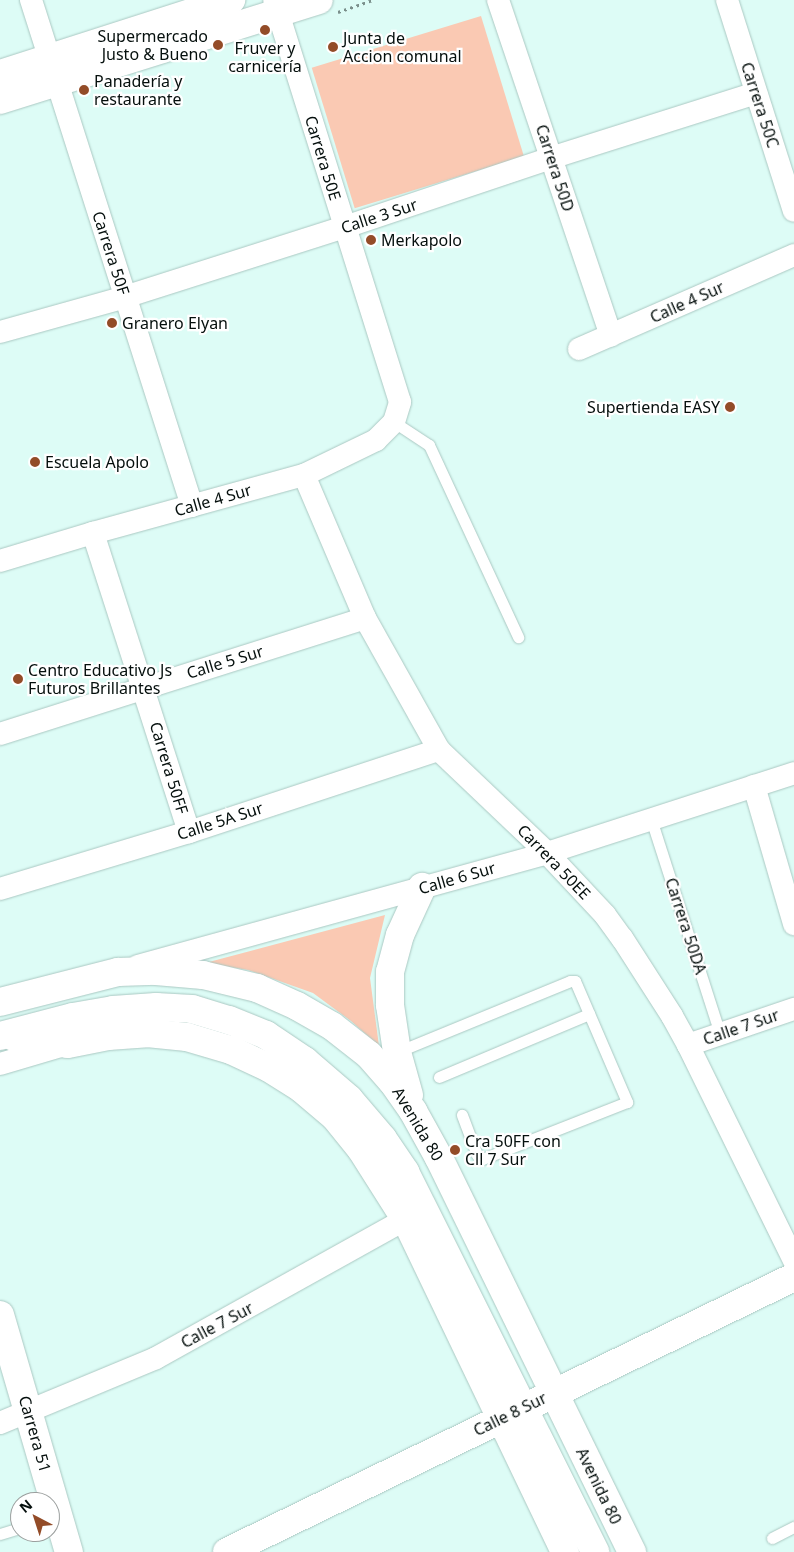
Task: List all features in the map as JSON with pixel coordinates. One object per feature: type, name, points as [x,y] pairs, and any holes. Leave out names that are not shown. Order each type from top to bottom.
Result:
[{"type":"main road","points":[[0,100],[53,70],[231,0]]},
{"type":"main road","points":[[0,74],[53,70],[276,7],[325,7]]},
{"type":"main road","points":[[413,1111],[397,1052],[390,1005],[390,972],[400,935],[422,887]]},
{"type":"main road","name":"Avenida 80","points":[[0,1002],[118,972],[156,970],[204,975],[257,988],[297,1006],[332,1026],[369,1055],[392,1081],[413,1111],[443,1167],[632,1552]]},
{"type":"main road","name":"Avenida 80","points":[[0,1036],[72,1017],[113,1010],[156,1007],[192,1009],[266,1034],[305,1061],[349,1099],[383,1139],[405,1172],[415,1214],[512,1413],[595,1552]]},
{"type":"main road","name":"Avenida 80","points":[[0,1036],[68,1044],[108,1036],[147,1033],[188,1036],[231,1050],[269,1068],[301,1088],[335,1118],[415,1214]]},
{"type":"main road","name":"Calle 8 Sur","points":[[227,1552],[794,1277]]},
{"type":"main road","name":"Carrera 51","points":[[0,1316],[28,1411],[48,1492]]},
{"type":"main road","name":"Avenida 80","points":[[512,1413],[565,1552]]},
{"type":"main road","name":"Carrera 51","points":[[60,1531],[69,1552]]},
{"type":"street","name":"Carrera 50F","points":[[31,0],[192,506]]},
{"type":"street","name":"Carrera 50D","points":[[498,0],[611,336]]},
{"type":"street","name":"Carrera 50C","points":[[727,0],[794,211]]},
{"type":"street","name":"Carrera 50E","points":[[276,7],[345,227],[397,412]]},
{"type":"street","name":"Calle 3 Sur","points":[[0,332],[125,296],[345,227],[551,158],[756,93]]},
{"type":"street","name":"Calle 4 Sur","points":[[579,350],[794,255]]},
{"type":"street","name":"Calle 4 Sur","points":[[0,561],[93,533],[304,475],[376,440],[397,412]]},
{"type":"street","name":"Carrera 50EE","points":[[304,475],[365,618],[440,750],[547,852],[605,915],[622,938],[672,1016],[688,1045],[794,1260]]},
{"type":"street","name":"Carrera 50FF","points":[[93,533],[189,832]]},
{"type":"street","name":"Calle 5 Sur","points":[[0,734],[365,618]]},
{"type":"street","name":"Calle 5A Sur","points":[[0,889],[189,832],[440,750]]},
{"type":"street","name":"Calle 6 Sur","points":[[118,972],[547,852],[794,773]]},
{"type":"street","points":[[754,786],[794,924]]},
{"type":"street","name":"Calle 7 Sur","points":[[688,1045],[794,1008]]},
{"type":"street","points":[[0,1064],[68,1044]]},
{"type":"street","name":"Calle 7 Sur","points":[[0,1422],[156,1358],[415,1214]]},
{"type":"lane","points":[[397,412],[428,445],[518,637]]},
{"type":"lane","name":"Carrera 50DA","points":[[651,819],[720,1034]]},
{"type":"lane","points":[[397,1052],[570,981],[575,981],[628,1102],[482,1159],[476,1155],[462,1115]]},
{"type":"lane","points":[[439,1077],[589,1014]]},
{"type":"lane","points":[[772,1538],[794,1527]]},
{"type":"path","points":[[325,7],[373,0]]},
{"type":"shaded area","points":[[481,16],[524,157],[355,208],[312,68]]},
{"type":"shaded area","points":[[385,915],[370,978],[379,1046],[351,1021],[313,993],[248,970],[205,963]]},
{"type":"place","name":"Fruver y carnicería","points":[[265,30]]},
{"type":"place","name":"Supermercado Justo & Bueno","points":[[218,45]]},
{"type":"place","name":"Junta de Accion comunal","points":[[333,47]]},
{"type":"place","name":"Panadería y restaurante","points":[[84,90]]},
{"type":"place","name":"Merkapolo","points":[[371,240]]},
{"type":"place","name":"Granero Elyan","points":[[112,323]]},
{"type":"place","name":"Supertienda EASY","points":[[730,407]]},
{"type":"place","name":"Escuela Apolo","points":[[35,462]]},
{"type":"place","name":"Centro Educativo Js Futuros Brillantes","points":[[18,679]]},
{"type":"place","name":"Cra 50FF con Cll 7 Sur","points":[[455,1150]]}]
